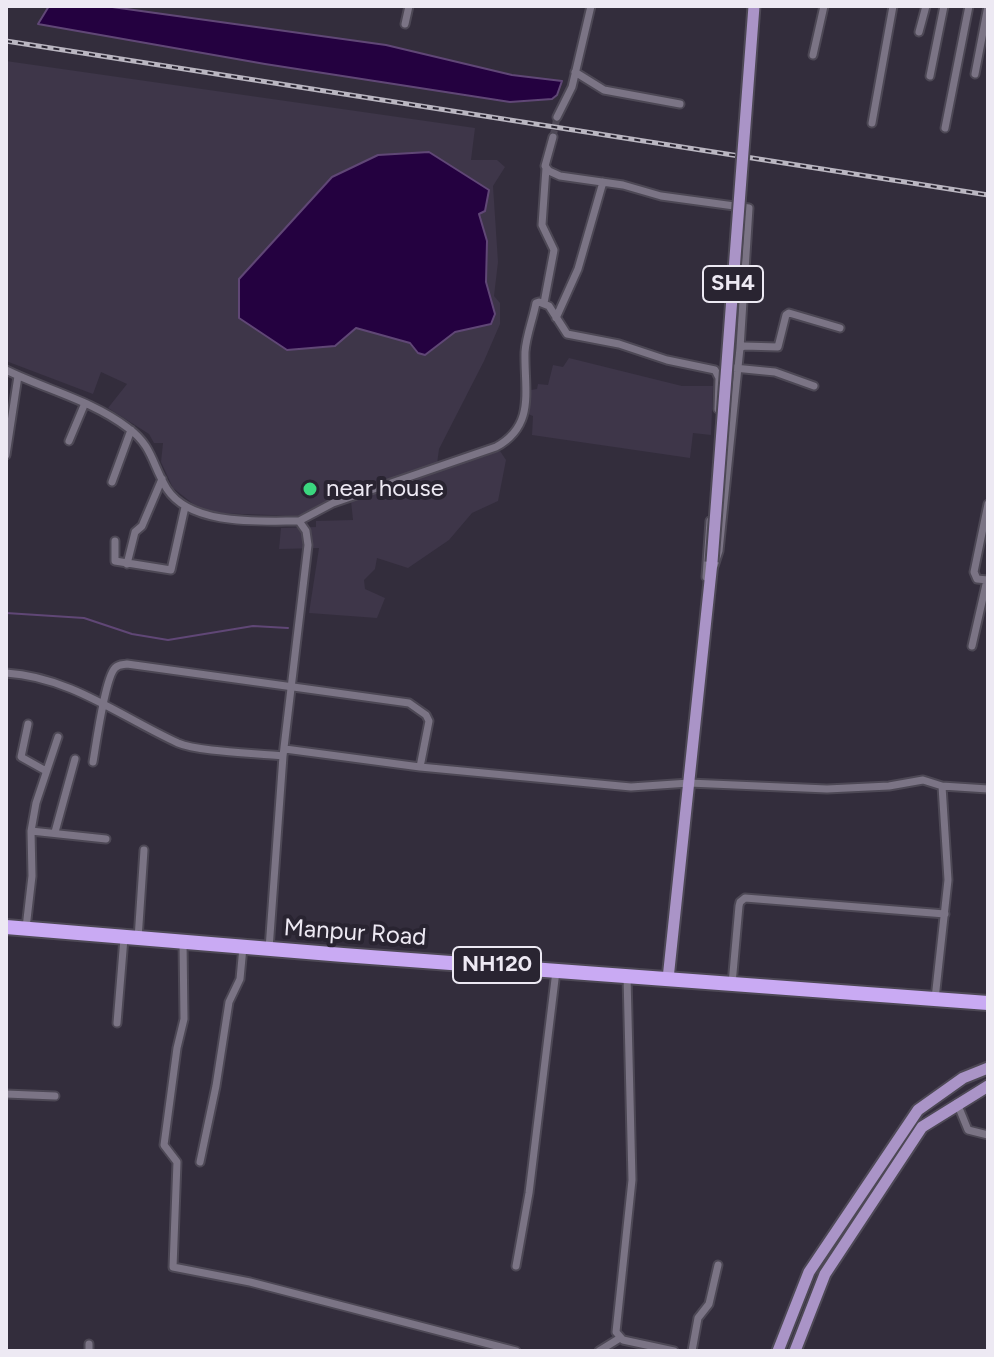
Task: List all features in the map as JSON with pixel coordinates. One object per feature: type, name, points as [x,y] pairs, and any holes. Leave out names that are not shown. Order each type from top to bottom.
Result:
[{"type":"highway","name":"Manpur Road","points":[[6,927],[988,1003]]},
{"type":"main road","name":"SH4","points":[[668,979],[712,567],[754,6]]},
{"type":"main road","points":[[778,1351],[809,1272],[918,1110],[963,1078],[988,1068]]},
{"type":"main road","points":[[795,1351],[825,1274],[922,1127],[988,1086]]},
{"type":"street","points":[[405,24],[409,6]]},
{"type":"street","points":[[557,117],[572,87],[591,6]]},
{"type":"street","points":[[813,55],[824,6]]},
{"type":"street","points":[[872,123],[893,6]]},
{"type":"street","points":[[919,32],[926,6]]},
{"type":"street","points":[[930,76],[944,6]]},
{"type":"street","points":[[945,128],[969,6]]},
{"type":"street","points":[[975,74],[988,6]]},
{"type":"street","points":[[575,72],[604,90],[680,104]]},
{"type":"street","points":[[553,137],[545,162],[542,220],[545,234],[554,250],[544,303],[564,332],[571,336],[619,344],[667,360],[716,370],[738,367],[775,372],[814,386]]},
{"type":"street","points":[[546,168],[560,176],[623,185],[661,196],[749,208],[740,348],[719,551],[712,567]]},
{"type":"street","points":[[556,318],[578,269],[603,182]]},
{"type":"street","points":[[6,370],[85,403],[131,430],[150,451],[172,496],[185,507],[218,518],[299,521],[333,503],[496,447],[512,436],[522,420],[525,351],[536,303],[544,303]]},
{"type":"street","points":[[740,348],[778,347],[788,313],[840,328]]},
{"type":"street","points":[[708,592],[706,554],[718,440],[719,378],[716,370]]},
{"type":"street","points":[[6,455],[18,376]]},
{"type":"street","points":[[69,441],[85,403]]},
{"type":"street","points":[[112,482],[131,430]]},
{"type":"street","points":[[127,564],[135,531],[142,527],[162,479]]},
{"type":"street","points":[[972,646],[988,580],[977,579],[974,572],[988,504]]},
{"type":"street","points":[[115,541],[113,560],[171,570],[185,507]]},
{"type":"street","points":[[269,949],[290,688],[308,545],[306,531],[299,521]]},
{"type":"street","points":[[93,762],[113,671],[127,664],[409,703],[426,715],[429,721],[420,767]]},
{"type":"street","points":[[6,673],[57,683],[104,703],[181,744],[631,787],[689,783],[827,789],[889,786],[923,780],[942,786],[988,789]]},
{"type":"street","points":[[28,724],[21,757],[46,771]]},
{"type":"street","points":[[26,928],[32,876],[31,831],[36,803],[58,737]]},
{"type":"street","points":[[55,832],[75,759]]},
{"type":"street","points":[[935,999],[945,914],[948,852],[942,786]]},
{"type":"street","points":[[31,831],[106,839]]},
{"type":"street","points":[[117,1023],[144,850]]},
{"type":"street","points":[[732,984],[739,906],[745,898],[945,914]]},
{"type":"street","points":[[183,942],[184,1019],[164,1145],[177,1162],[173,1267],[250,1282],[516,1351]]},
{"type":"street","points":[[200,1162],[230,997],[240,979],[243,947]]},
{"type":"street","points":[[516,1266],[529,1193],[556,971]]},
{"type":"street","points":[[620,1338],[616,1329],[632,1180],[627,976]]},
{"type":"street","points":[[6,1094],[55,1096]]},
{"type":"street","points":[[957,1103],[968,1130],[988,1135]]},
{"type":"street","points":[[692,1351],[698,1318],[710,1302],[718,1265]]},
{"type":"street","points":[[599,1351],[620,1338],[674,1351]]},
{"type":"shaded area","points":[[49,6],[105,6],[386,45],[512,75],[562,81],[557,95],[552,99],[510,102],[265,64],[38,24]]},
{"type":"shaded area","points":[[6,61],[475,128],[471,160],[497,160],[505,167],[493,186],[498,262],[494,296],[500,303],[500,324],[439,449],[437,464],[297,516],[215,513],[197,507],[173,488],[161,462],[163,443],[154,443],[149,434],[108,408],[127,384],[101,372],[93,394],[6,361]]},
{"type":"shaded area","points":[[429,152],[489,190],[485,211],[479,214],[487,241],[486,282],[495,314],[491,324],[455,332],[425,355],[418,353],[410,343],[356,328],[335,346],[287,350],[239,318],[239,279],[332,177],[378,155]]},
{"type":"shaded area","points":[[569,358],[682,386],[713,386],[711,435],[693,433],[690,458],[532,435],[533,416],[525,413],[531,390],[537,389],[538,384],[548,385],[553,365],[563,367]]},
{"type":"shaded area","points":[[500,451],[506,460],[498,501],[472,513],[449,540],[408,568],[377,558],[375,569],[364,580],[365,589],[385,598],[377,618],[309,613],[319,548],[279,549],[281,528],[316,527],[316,521],[353,520],[351,501]]},
{"type":"waterway","points":[[6,613],[84,618],[132,634],[168,640],[253,626],[288,628]]},
{"type":"tunnel","points":[[553,137],[557,117]]},
{"type":"railway","points":[[6,41],[988,195]]},
{"type":"place","name":"near house","points":[[310,489]]}]
